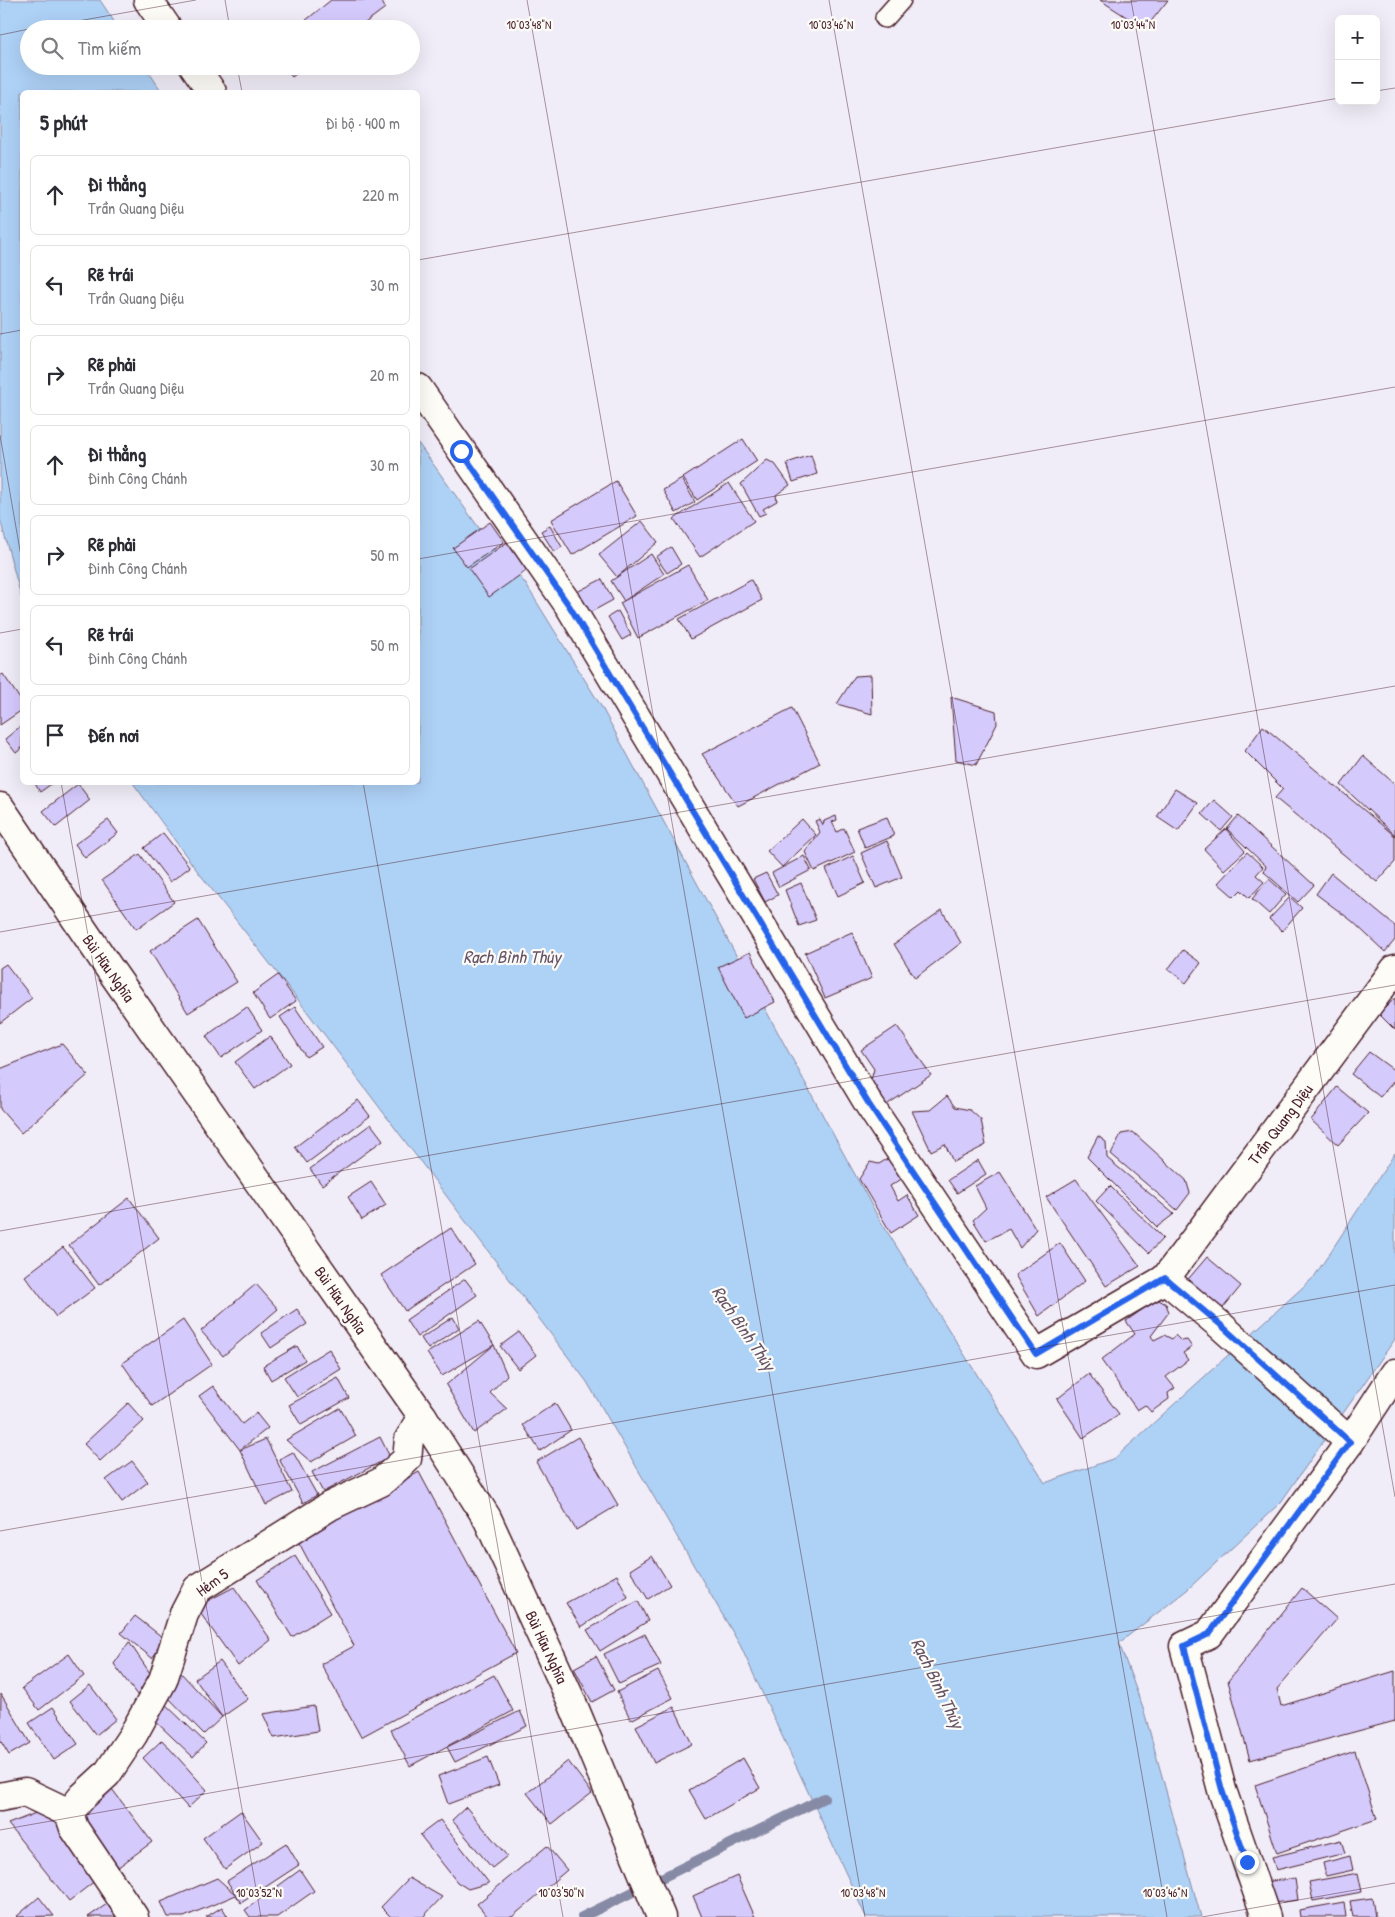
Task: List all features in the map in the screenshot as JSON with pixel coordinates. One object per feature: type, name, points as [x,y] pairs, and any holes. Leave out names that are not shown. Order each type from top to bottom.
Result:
[{"type":"street","points":[[148,0],[162,20]]},
{"type":"street","points":[[200,75],[211,90]]},
{"type":"street","name":"Trần Quang Diệu","points":[[420,391],[570,607],[870,1106],[1036,1354],[1165,1278],[1395,969]]},
{"type":"street","name":"Bùi Hữu Nghĩa","points":[[0,807],[109,968],[423,1417],[487,1518],[571,1700],[662,1917]]},
{"type":"street","points":[[1165,1278],[1230,1334],[1342,1436]]},
{"type":"street","points":[[1266,1917],[1222,1790],[1184,1646],[1209,1634],[1342,1436],[1395,1373]]},
{"type":"street","name":"Hẻm 5","points":[[69,1813],[83,1796],[107,1774],[133,1735],[163,1680],[191,1597],[197,1589],[330,1506],[381,1482],[407,1458],[409,1439],[423,1417]]},
{"type":"street","points":[[0,1797],[25,1792],[69,1813],[74,1828],[134,1917]]},
{"type":"lane","points":[[885,18],[901,0]]},
{"type":"water","points":[[0,0],[100,0],[113,20],[20,20],[20,75],[151,75],[161,90],[20,90],[20,593],[0,519]]},
{"type":"water","name":"Rạch Bình Thủy","points":[[420,446],[492,546],[525,583],[601,706],[878,1217],[1045,1483],[1115,1458],[1314,1277],[1395,1153],[1395,1339],[1281,1502],[1187,1590],[1119,1643],[1144,1711],[1201,1917],[866,1917],[740,1645],[587,1382],[299,1001],[192,864],[134,785],[420,785]]},
{"type":"building","points":[[331,0],[381,0],[385,8],[369,20],[306,20]]},
{"type":"building","points":[[1100,0],[1168,0],[1145,29]]},
{"type":"building","points":[[743,439],[757,461],[697,500],[683,478]]},
{"type":"building","points":[[811,455],[817,474],[793,482],[787,463]]},
{"type":"building","points":[[767,460],[775,464],[790,485],[776,495],[777,501],[763,509],[766,513],[759,516],[741,484]]},
{"type":"building","points":[[682,479],[695,502],[676,513],[663,490]]},
{"type":"building","points":[[616,481],[637,516],[572,555],[551,520]]},
{"type":"building","points":[[729,483],[754,521],[700,557],[674,519]]},
{"type":"building","points":[[642,521],[658,542],[617,577],[599,555]]},
{"type":"building","points":[[490,522],[504,542],[467,567],[453,548]]},
{"type":"building","points":[[550,526],[562,547],[554,552],[541,531]]},
{"type":"building","points":[[513,538],[533,566],[489,597],[469,569]]},
{"type":"building","points":[[671,547],[681,564],[667,573],[656,557]]},
{"type":"building","points":[[651,554],[664,574],[624,601],[611,581]]},
{"type":"building","points":[[688,565],[708,600],[638,638],[620,603]]},
{"type":"building","points":[[602,579],[613,600],[582,617],[571,595]]},
{"type":"building","points":[[751,580],[762,600],[691,639],[679,619]]},
{"type":"building","points":[[618,611],[631,635],[622,640],[608,617]]},
{"type":"building","points":[[3,674],[20,699],[20,711],[0,725],[0,676]]},
{"type":"building","points":[[871,675],[872,714],[837,704],[855,676]]},
{"type":"building","points":[[951,697],[996,711],[997,724],[976,765],[956,760]]},
{"type":"building","points":[[792,708],[820,763],[738,806],[702,754]]},
{"type":"building","points":[[1263,726],[1395,836],[1395,862],[1377,882],[1275,798],[1283,789],[1245,751]]},
{"type":"building","points":[[20,727],[20,750],[16,753],[5,739]]},
{"type":"building","points":[[1363,756],[1395,784],[1395,835],[1341,785]]},
{"type":"building","points":[[36,785],[50,785],[40,792]]},
{"type":"building","points":[[77,785],[79,785],[90,800],[56,827],[43,811]]},
{"type":"building","points":[[1175,789],[1198,803],[1178,831],[1157,817]]},
{"type":"building","points":[[1214,800],[1233,817],[1221,831],[1202,814]]},
{"type":"building","points":[[836,816],[837,820],[832,822],[837,832],[844,828],[855,852],[814,871],[805,852],[820,832],[815,821],[820,819],[823,825],[824,821]]},
{"type":"building","points":[[1238,816],[1314,885],[1298,902],[1264,872],[1266,866],[1227,829]]},
{"type":"building","points":[[887,817],[894,836],[865,848],[857,828]]},
{"type":"building","points":[[802,819],[816,835],[782,867],[767,851]]},
{"type":"building","points":[[108,820],[118,833],[85,858],[75,844]]},
{"type":"building","points":[[1226,829],[1245,851],[1224,870],[1204,849]]},
{"type":"building","points":[[163,833],[190,867],[170,882],[144,848]]},
{"type":"building","points":[[887,841],[902,877],[876,888],[861,853]]},
{"type":"building","points":[[1247,852],[1263,867],[1256,875],[1264,882],[1249,898],[1241,890],[1234,897],[1218,883]]},
{"type":"building","points":[[140,854],[174,902],[136,929],[102,880]]},
{"type":"building","points":[[804,856],[811,870],[779,887],[772,873]]},
{"type":"building","points":[[853,856],[865,883],[838,896],[826,869]]},
{"type":"building","points":[[766,873],[778,895],[765,902],[753,879]]},
{"type":"building","points":[[1331,873],[1395,926],[1395,940],[1385,952],[1352,921],[1316,894]]},
{"type":"building","points":[[1269,879],[1286,894],[1269,914],[1252,899]]},
{"type":"building","points":[[801,883],[816,920],[799,926],[785,890]]},
{"type":"building","points":[[1290,897],[1302,908],[1282,931],[1269,919]]},
{"type":"building","points":[[942,910],[961,943],[915,978],[894,944]]},
{"type":"building","points":[[198,920],[237,982],[188,1013],[150,951]]},
{"type":"building","points":[[852,932],[872,978],[825,998],[805,953]]},
{"type":"building","points":[[1183,950],[1201,963],[1186,983],[1168,969]]},
{"type":"building","points":[[750,952],[775,1002],[744,1018],[718,967]]},
{"type":"building","points":[[6,964],[32,998],[0,1023],[0,968]]},
{"type":"building","points":[[278,975],[296,1001],[270,1019],[253,993]]},
{"type":"building","points":[[1395,998],[1395,1030],[1379,1014]]},
{"type":"building","points":[[247,1007],[262,1030],[221,1058],[206,1036]]},
{"type":"building","points":[[295,1007],[322,1047],[306,1057],[280,1017]]},
{"type":"building","points":[[897,1026],[931,1075],[885,1106],[870,1084],[874,1069],[861,1050]]},
{"type":"building","points":[[270,1036],[290,1064],[255,1089],[235,1062]]},
{"type":"building","points":[[62,1044],[88,1075],[21,1133],[0,1109],[0,1069]]},
{"type":"building","points":[[1369,1052],[1395,1071],[1395,1080],[1380,1097],[1351,1074]]},
{"type":"building","points":[[1337,1087],[1368,1113],[1338,1145],[1311,1120]]},
{"type":"building","points":[[947,1096],[955,1107],[970,1110],[981,1120],[986,1145],[953,1162],[945,1144],[931,1151],[912,1111],[930,1110]]},
{"type":"building","points":[[358,1100],[370,1116],[307,1163],[295,1147]]},
{"type":"building","points":[[371,1124],[383,1140],[322,1185],[310,1169]]},
{"type":"building","points":[[1133,1132],[1186,1180],[1190,1193],[1177,1210],[1111,1154],[1121,1134]]},
{"type":"building","points":[[1098,1136],[1106,1142],[1107,1158],[1174,1214],[1157,1227],[1087,1157]]},
{"type":"building","points":[[897,1153],[910,1174],[890,1186],[898,1201],[907,1195],[919,1215],[891,1233],[859,1179],[870,1162],[879,1164]]},
{"type":"building","points":[[978,1160],[986,1174],[957,1193],[948,1180]]},
{"type":"building","points":[[1000,1172],[1036,1229],[1020,1248],[1009,1229],[986,1241],[973,1220],[986,1208],[975,1186]]},
{"type":"building","points":[[1076,1179],[1140,1266],[1106,1286],[1046,1197]]},
{"type":"building","points":[[371,1182],[386,1205],[362,1220],[348,1197]]},
{"type":"building","points":[[1110,1186],[1163,1238],[1149,1253],[1096,1201]]},
{"type":"building","points":[[129,1198],[159,1238],[99,1285],[69,1245]]},
{"type":"building","points":[[451,1228],[475,1264],[405,1311],[381,1275]]},
{"type":"building","points":[[1060,1243],[1085,1281],[1039,1316],[1015,1275]]},
{"type":"building","points":[[63,1247],[95,1288],[56,1317],[25,1276]]},
{"type":"building","points":[[1207,1257],[1241,1286],[1218,1314],[1184,1284]]},
{"type":"building","points":[[465,1279],[477,1295],[417,1337],[406,1320]]},
{"type":"building","points":[[256,1284],[278,1309],[223,1356],[201,1331]]},
{"type":"building","points":[[1157,1299],[1166,1304],[1169,1312],[1151,1336],[1154,1340],[1164,1335],[1172,1339],[1175,1335],[1181,1341],[1187,1340],[1192,1347],[1183,1353],[1188,1360],[1166,1377],[1175,1388],[1168,1393],[1169,1399],[1151,1412],[1145,1405],[1137,1410],[1101,1360],[1135,1334],[1126,1321]]},
{"type":"building","points":[[297,1309],[307,1324],[271,1348],[261,1333]]},
{"type":"building","points":[[453,1317],[459,1328],[428,1349],[421,1338]]},
{"type":"building","points":[[183,1320],[212,1364],[152,1406],[122,1363]]},
{"type":"building","points":[[479,1321],[494,1345],[442,1376],[427,1353]]},
{"type":"building","points":[[519,1332],[536,1355],[518,1369],[500,1346]]},
{"type":"building","points":[[494,1345],[507,1375],[490,1393],[507,1409],[474,1433],[446,1385]]},
{"type":"building","points":[[297,1346],[305,1360],[271,1380],[263,1366]]},
{"type":"building","points":[[329,1349],[341,1369],[297,1397],[284,1377]]},
{"type":"building","points":[[1089,1374],[1119,1414],[1083,1438],[1057,1399]]},
{"type":"building","points":[[338,1378],[349,1398],[301,1425],[289,1405]]},
{"type":"building","points":[[213,1386],[242,1424],[256,1413],[268,1428],[240,1450],[199,1396]]},
{"type":"building","points":[[128,1403],[144,1421],[100,1461],[84,1444]]},
{"type":"building","points":[[555,1403],[571,1430],[540,1451],[523,1425]]},
{"type":"building","points":[[340,1408],[356,1436],[311,1462],[286,1440]]},
{"type":"building","points":[[380,1437],[390,1457],[323,1492],[312,1472]]},
{"type":"building","points":[[578,1437],[618,1505],[576,1530],[536,1462]]},
{"type":"building","points":[[266,1439],[292,1492],[266,1505],[240,1450]]},
{"type":"building","points":[[293,1452],[317,1495],[303,1503],[279,1459]]},
{"type":"building","points":[[132,1461],[148,1482],[122,1502],[106,1480]]},
{"type":"building","points":[[419,1472],[516,1653],[361,1737],[321,1664],[354,1646],[297,1539]]},
{"type":"building","points":[[295,1556],[330,1613],[292,1637],[257,1580]]},
{"type":"building","points":[[652,1556],[670,1585],[648,1599],[630,1570]]},
{"type":"building","points":[[617,1575],[628,1597],[581,1627],[566,1603]]},
{"type":"building","points":[[234,1587],[271,1640],[238,1666],[196,1607]]},
{"type":"building","points":[[1302,1588],[1337,1619],[1277,1689],[1281,1706],[1395,1671],[1395,1721],[1250,1760],[1228,1681]]},
{"type":"building","points":[[638,1601],[648,1621],[600,1651],[587,1630]]},
{"type":"building","points":[[135,1616],[166,1640],[152,1658],[121,1633]]},
{"type":"building","points":[[645,1634],[661,1665],[619,1684],[604,1654]]},
{"type":"building","points":[[129,1642],[154,1679],[137,1695],[114,1664]]},
{"type":"building","points":[[69,1654],[84,1676],[39,1710],[22,1688]]},
{"type":"building","points":[[596,1656],[614,1690],[592,1702],[574,1668]]},
{"type":"building","points":[[220,1661],[248,1699],[222,1717],[195,1679]]},
{"type":"building","points":[[658,1671],[673,1698],[631,1720],[617,1692]]},
{"type":"building","points":[[181,1673],[222,1717],[204,1734],[162,1691]]},
{"type":"building","points":[[494,1675],[513,1711],[410,1766],[391,1730]]},
{"type":"building","points":[[90,1685],[116,1719],[96,1735],[70,1701]]},
{"type":"building","points":[[1,1694],[30,1743],[9,1755],[0,1740]]},
{"type":"building","points":[[165,1704],[206,1743],[193,1757],[152,1718]]},
{"type":"building","points":[[314,1706],[318,1731],[274,1738],[263,1714]]},
{"type":"building","points":[[53,1707],[78,1744],[54,1760],[29,1723]]},
{"type":"building","points":[[674,1707],[692,1744],[654,1763],[636,1726]]},
{"type":"building","points":[[520,1711],[527,1726],[455,1762],[447,1747]]},
{"type":"building","points":[[162,1740],[207,1790],[188,1808],[143,1758]]},
{"type":"building","points":[[1355,1751],[1377,1819],[1277,1853],[1255,1785]]},
{"type":"building","points":[[488,1757],[499,1785],[448,1804],[438,1776]]},
{"type":"building","points":[[743,1758],[760,1788],[706,1819],[689,1790]]},
{"type":"building","points":[[568,1761],[592,1793],[552,1824],[527,1793]]},
{"type":"building","points":[[112,1789],[152,1842],[117,1868],[77,1815]]},
{"type":"building","points":[[466,1807],[507,1856],[492,1868],[452,1820]]},
{"type":"building","points":[[46,1809],[100,1877],[69,1901],[8,1824]]},
{"type":"building","points":[[241,1811],[263,1842],[225,1869],[203,1838]]},
{"type":"building","points":[[440,1820],[489,1883],[468,1889],[457,1882],[420,1835]]},
{"type":"building","points":[[1341,1840],[1345,1853],[1276,1870],[1272,1857]]},
{"type":"building","points":[[286,1843],[299,1865],[241,1903],[227,1881]]},
{"type":"building","points":[[547,1846],[567,1870],[512,1917],[488,1917],[477,1904]]},
{"type":"building","points":[[1350,1856],[1353,1870],[1326,1876],[1323,1863]]},
{"type":"building","points":[[300,1870],[314,1891],[277,1917],[250,1917],[245,1910]]},
{"type":"building","points":[[1358,1873],[1362,1892],[1313,1901],[1309,1882]]},
{"type":"building","points":[[737,1876],[755,1917],[702,1917],[693,1896]]},
{"type":"building","points":[[217,1878],[236,1895],[184,1917],[168,1917],[161,1902]]},
{"type":"building","points":[[409,1878],[442,1897],[423,1917],[391,1917],[381,1907]]},
{"type":"building","points":[[1295,1879],[1298,1900],[1273,1903],[1270,1881]]},
{"type":"building","points":[[39,1897],[54,1916],[16,1917]]},
{"type":"building","points":[[1372,1898],[1375,1917],[1353,1917],[1350,1901]]},
{"type":"building","points":[[1344,1902],[1346,1917],[1300,1917],[1299,1910]]},
{"type":"building","points":[[107,1904],[116,1917],[88,1917]]},
{"type":"building","points":[[222,1907],[228,1917],[206,1917]]},
{"type":"waterway","points":[[582,1917],[824,1798]]},
{"type":"route","points":[[461,451],[570,607],[870,1106],[1036,1354],[1165,1278],[1222,1326],[1350,1442],[1209,1634],[1184,1646],[1222,1790],[1247,1862]]}]
